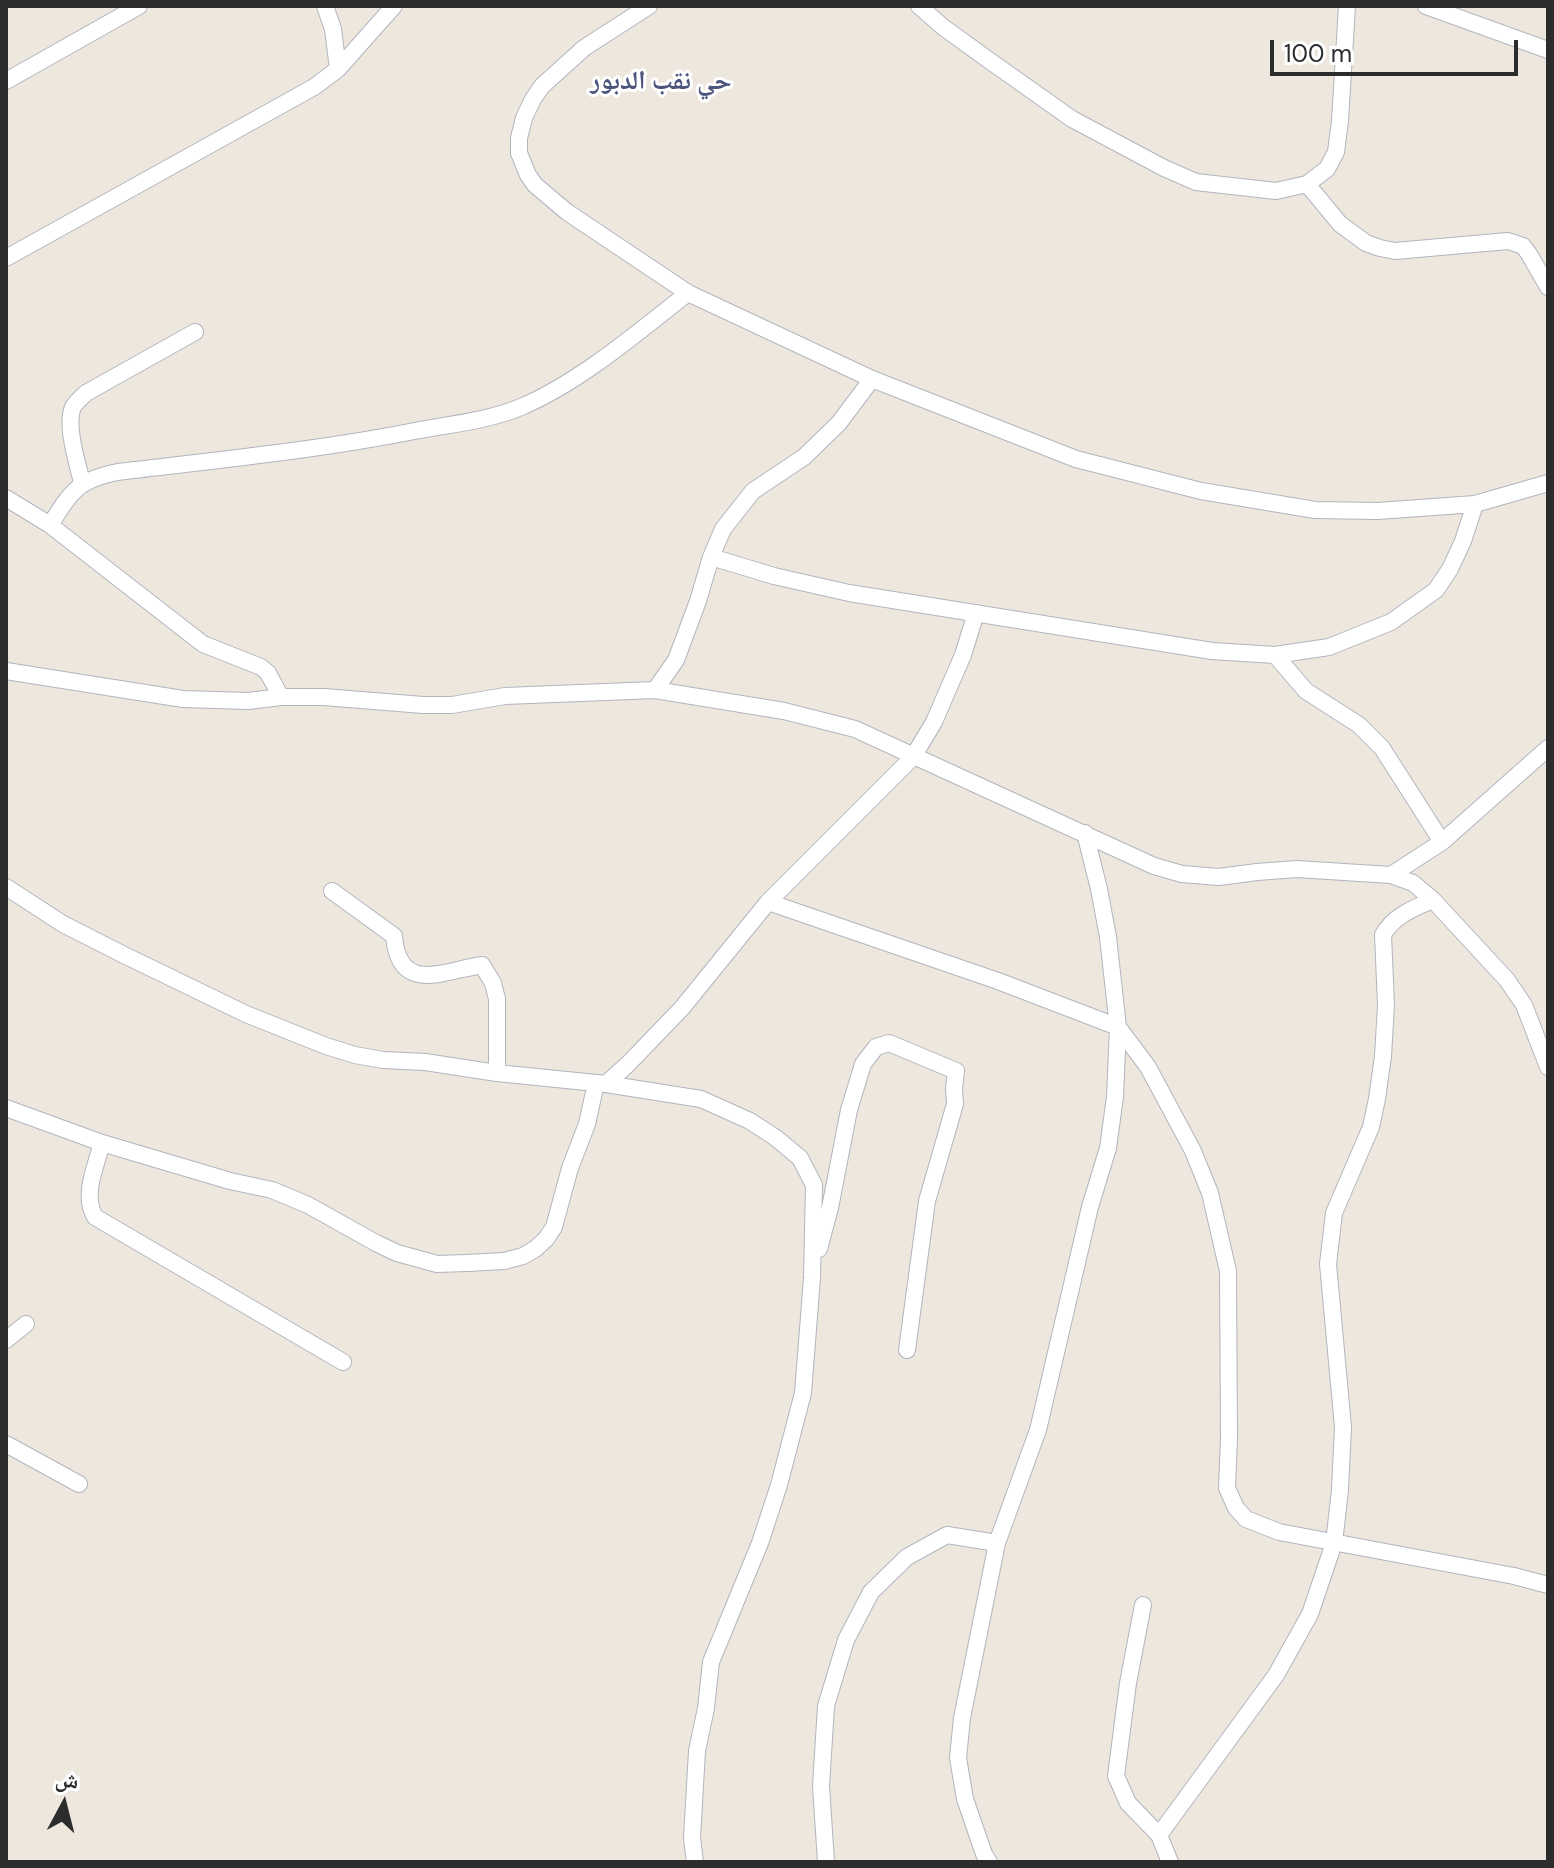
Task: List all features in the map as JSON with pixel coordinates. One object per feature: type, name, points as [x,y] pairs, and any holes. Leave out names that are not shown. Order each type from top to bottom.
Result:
[{"type":"street","points":[[6,81],[139,6]]},
{"type":"street","points":[[325,6],[333,29],[338,69]]},
{"type":"street","points":[[6,258],[314,87],[338,69],[394,6]]},
{"type":"street","points":[[649,6],[584,48],[542,86],[524,118],[519,153],[535,185],[567,212],[688,293],[872,379],[1076,459],[1201,491],[1315,510],[1378,511],[1475,504],[1548,483]]},
{"type":"street","points":[[919,6],[1072,119],[1164,168],[1196,182],[1276,191],[1307,184],[1327,169],[1336,152],[1347,6]]},
{"type":"street","points":[[1426,6],[1459,12],[1548,50]]},
{"type":"street","points":[[1307,184],[1340,224],[1366,243],[1395,251],[1508,241],[1523,246],[1548,287]]},
{"type":"street","points":[[50,525],[69,496],[82,483],[96,476],[390,436],[501,414],[524,406],[583,372],[688,293]]},
{"type":"street","points":[[82,483],[71,427],[73,407],[86,393],[195,332]]},
{"type":"street","points":[[655,690],[676,660],[723,529],[753,491],[804,457],[839,423],[872,379]]},
{"type":"street","points":[[6,498],[50,525],[203,644],[261,667],[268,673],[281,697]]},
{"type":"street","points":[[711,557],[774,576],[849,593],[1212,651],[1275,655],[1329,647],[1391,622],[1436,590],[1463,541],[1475,504]]},
{"type":"street","points":[[6,1108],[102,1143],[230,1181],[272,1190],[308,1205],[397,1253],[422,1261],[437,1264],[504,1261],[523,1256],[535,1249],[554,1227],[568,1176],[601,1084],[628,1064],[682,1008],[768,902],[913,757],[934,722],[963,655],[976,613]]},
{"type":"street","points":[[1275,655],[1306,691],[1359,725],[1382,748],[1442,842]]},
{"type":"street","points":[[6,671],[183,699],[248,701],[324,697],[452,705],[505,696],[655,690],[784,711],[855,729],[1121,852],[1182,874],[1219,877],[1297,869],[1391,875],[1413,883],[1433,900],[1507,980],[1524,1005],[1548,1067]]},
{"type":"street","points":[[1391,875],[1442,842],[1548,748]]},
{"type":"street","points":[[989,1862],[965,1799],[958,1758],[962,1718],[997,1543],[1038,1430],[1090,1207],[1108,1148],[1115,1097],[1118,1027],[1106,925],[1085,833]]},
{"type":"street","points":[[6,887],[63,924],[124,955],[246,1014],[326,1046],[383,1060],[425,1062],[701,1099],[750,1121],[800,1158],[814,1185],[812,1278],[803,1393],[760,1543],[711,1662],[697,1751],[692,1838],[695,1862]]},
{"type":"street","points":[[332,891],[394,936],[399,962],[406,969],[428,975],[482,965],[493,983],[497,999],[497,1073]]},
{"type":"street","points":[[1159,1835],[1276,1675],[1310,1614],[1334,1543],[1343,1427],[1328,1264],[1334,1213],[1371,1127],[1377,1099],[1386,1005],[1383,935],[1400,916],[1433,900]]},
{"type":"street","points":[[768,902],[998,981],[1118,1027],[1148,1067],[1193,1151],[1218,1220],[1228,1271],[1227,1488],[1236,1508],[1246,1519],[1279,1532],[1548,1585]]},
{"type":"street","points":[[812,1278],[830,1208],[849,1110],[863,1064],[876,1047],[889,1043],[956,1071],[955,1104],[927,1201],[907,1350]]},
{"type":"street","points":[[102,1143],[89,1196],[90,1209],[95,1217],[343,1362]]},
{"type":"street","points":[[6,1340],[26,1324]]},
{"type":"street","points":[[6,1444],[79,1484]]},
{"type":"street","points":[[826,1862],[821,1786],[826,1706],[846,1640],[871,1592],[907,1557],[947,1535],[997,1543]]},
{"type":"street","points":[[1143,1605],[1128,1683],[1116,1776],[1128,1803],[1159,1835],[1170,1862]]},
{"type":"district","name":"حي نقب الدبور","points":[[661,82]]}]
